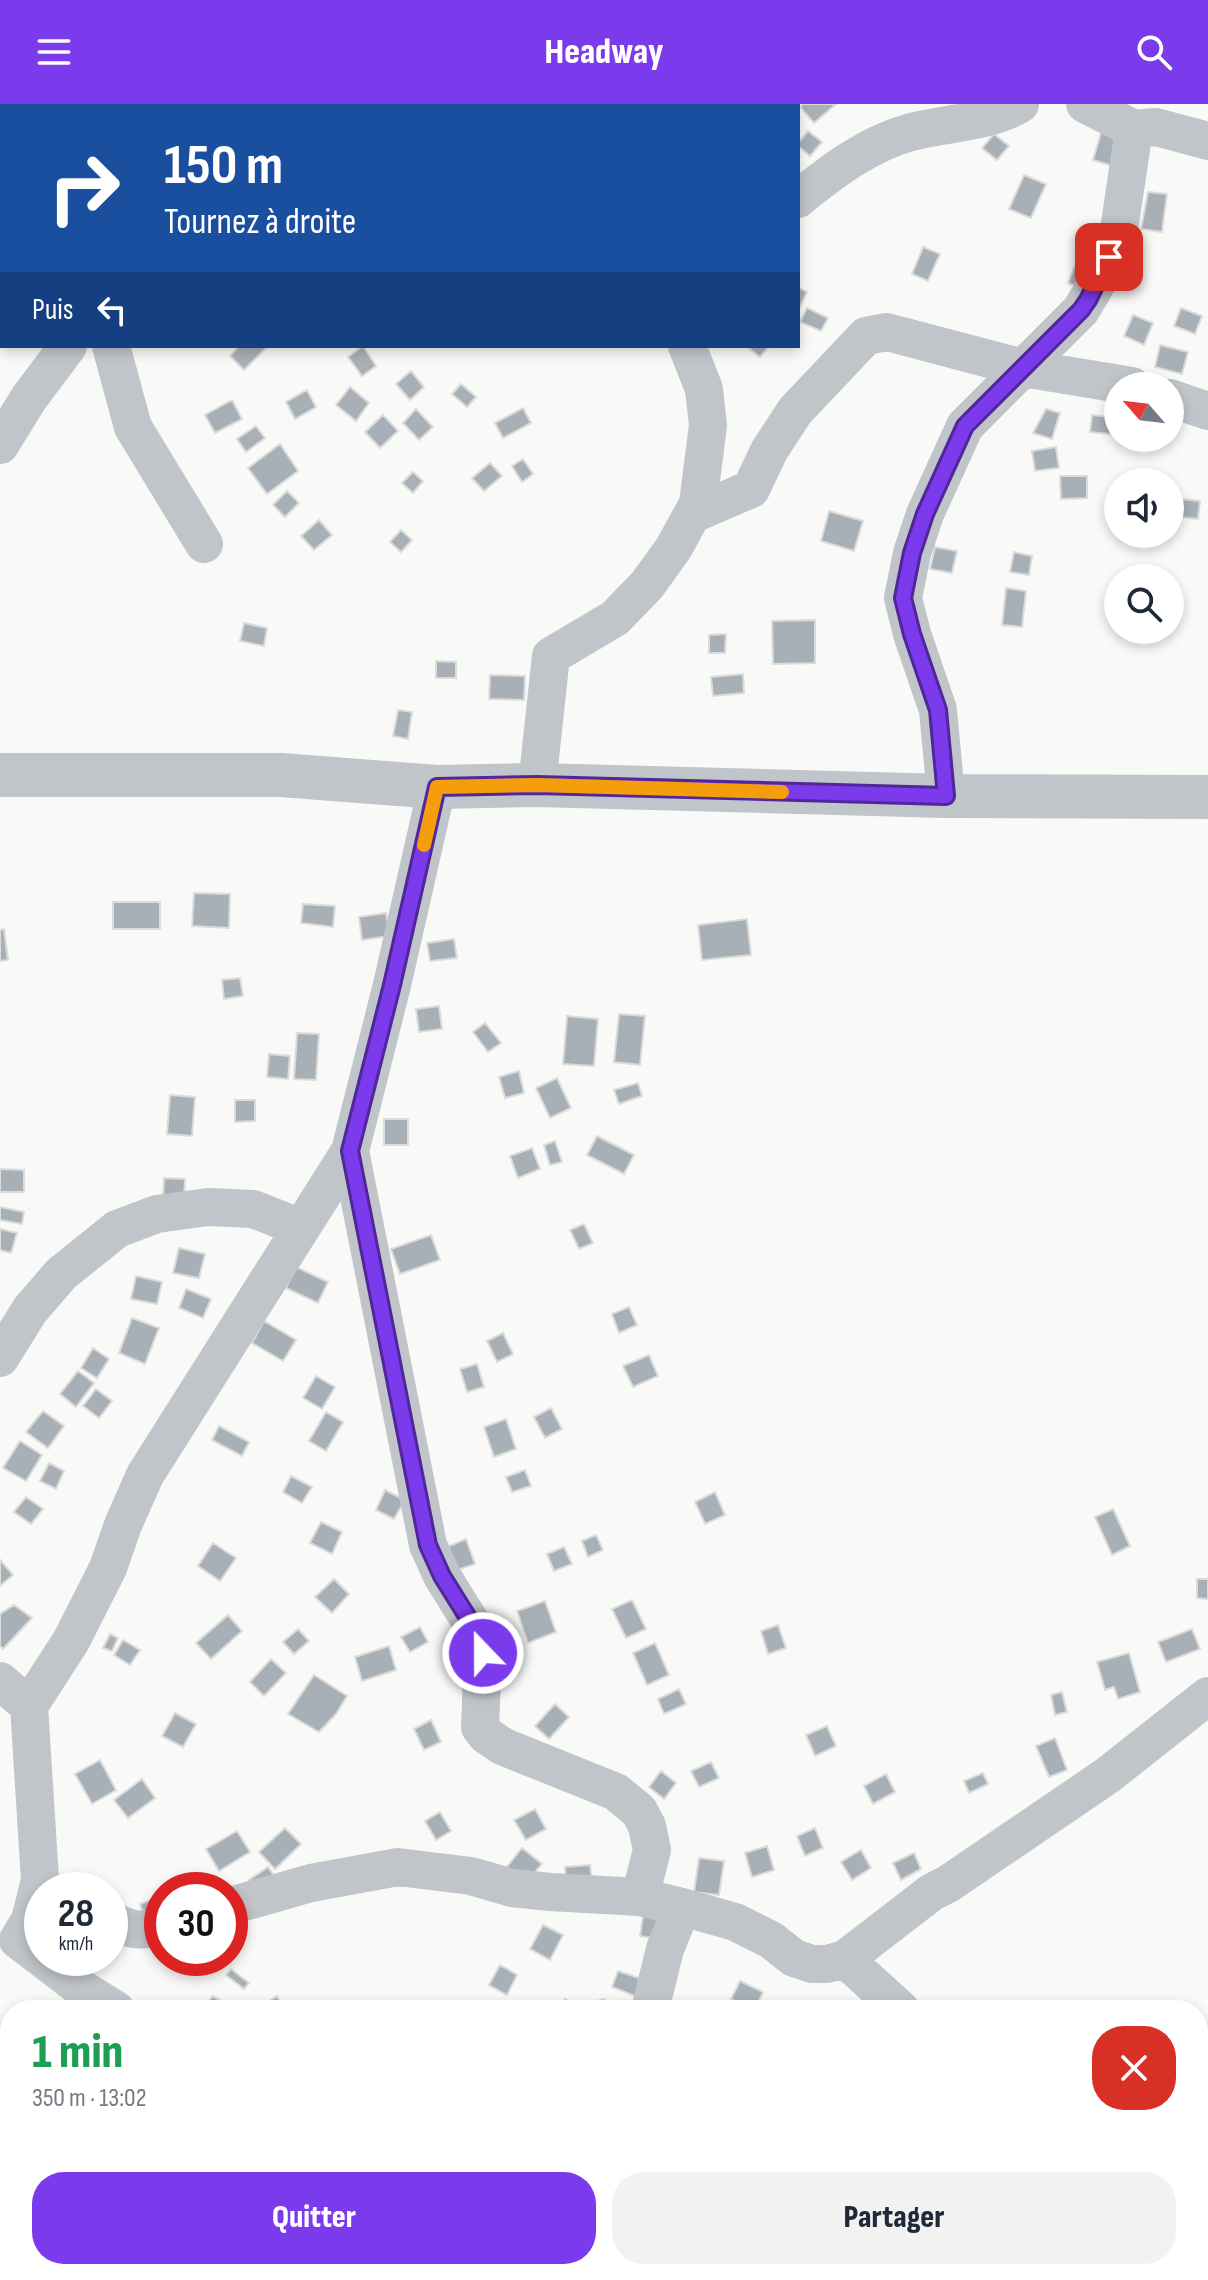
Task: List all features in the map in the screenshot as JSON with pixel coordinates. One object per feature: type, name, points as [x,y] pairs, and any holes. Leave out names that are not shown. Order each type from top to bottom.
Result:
[{"type":"street","points":[[800,197],[829,174],[877,144],[911,132],[973,121],[1020,104]]},
{"type":"street","points":[[1085,104],[1134,129],[1156,127],[1208,141]]},
{"type":"street","points":[[946,796],[938,710],[903,598],[912,553],[925,514],[965,426],[1081,310],[1100,278],[1118,237],[1134,129]]},
{"type":"street","points":[[693,514],[751,489],[769,451],[795,411],[866,336],[887,332],[1023,368],[1104,381]]},
{"type":"street","points":[[0,445],[29,398],[66,348]]},
{"type":"street","points":[[112,348],[133,427],[204,544]]},
{"type":"street","points":[[537,785],[551,656],[615,618],[647,585],[673,549],[698,504],[708,425],[704,389],[688,348]]},
{"type":"street","points":[[1184,403],[1208,411]]},
{"type":"street","points":[[0,775],[281,775],[437,787],[537,785],[946,796],[1208,797]]},
{"type":"street","points":[[47,1872],[29,1706],[71,1641],[102,1580],[145,1475],[350,1151],[437,787]]},
{"type":"street","points":[[350,1151],[428,1545],[442,1576],[480,1637],[483,1653],[480,1727],[502,1746],[616,1792],[639,1811],[647,1826],[652,1850],[640,1897]]},
{"type":"street","points":[[0,1358],[30,1310],[61,1274],[117,1229],[157,1214],[208,1207],[253,1209],[301,1228]]},
{"type":"street","points":[[0,1681],[29,1706]]},
{"type":"street","points":[[248,1901],[311,1883],[398,1867],[471,1876],[512,1888],[640,1897],[735,1922],[771,1940],[794,1958],[812,1964],[827,1964],[845,1959],[932,1892],[1108,1775],[1208,1696]]},
{"type":"street","points":[[652,2000],[665,1949],[682,1907]]},
{"type":"street","points":[[24,1929],[9,1952],[100,2000]]},
{"type":"street","points":[[845,1959],[890,2000]]},
{"type":"building","points":[[803,104],[836,104],[814,123],[800,107]]},
{"type":"building","points":[[1103,126],[1133,135],[1123,169],[1093,160]]},
{"type":"building","points":[[808,131],[822,142],[810,156],[800,148],[800,141]]},
{"type":"building","points":[[994,134],[1009,146],[997,160],[982,148]]},
{"type":"building","points":[[1024,175],[1046,184],[1031,218],[1009,209]]},
{"type":"building","points":[[1148,192],[1167,194],[1162,232],[1141,229]]},
{"type":"building","points":[[923,247],[940,254],[928,281],[912,274]]},
{"type":"building","points":[[1075,265],[1093,273],[1085,291],[1068,283]]},
{"type":"building","points":[[800,288],[807,292],[800,307]]},
{"type":"building","points":[[807,308],[828,318],[821,331],[800,322]]},
{"type":"building","points":[[1181,308],[1202,316],[1195,334],[1174,326]]},
{"type":"building","points":[[1133,315],[1153,323],[1144,345],[1124,336]]},
{"type":"building","points":[[1160,345],[1188,352],[1183,372],[1155,367]]},
{"type":"building","points":[[237,348],[266,348],[244,370],[230,356]]},
{"type":"building","points":[[364,348],[376,366],[362,376],[348,357]]},
{"type":"building","points":[[749,348],[767,348],[760,357]]},
{"type":"building","points":[[411,371],[424,387],[410,400],[396,384]]},
{"type":"building","points":[[461,384],[476,397],[467,407],[452,394]]},
{"type":"building","points":[[350,387],[369,403],[356,421],[336,405]]},
{"type":"building","points":[[307,390],[316,407],[295,419],[286,402]]},
{"type":"building","points":[[232,400],[242,419],[215,433],[205,415]]},
{"type":"building","points":[[523,408],[531,423],[503,438],[495,423]]},
{"type":"building","points":[[416,409],[433,427],[419,440],[403,423]]},
{"type":"building","points":[[1046,409],[1060,413],[1052,439],[1033,433]]},
{"type":"building","points":[[383,415],[398,431],[380,448],[365,432]]},
{"type":"building","points":[[1092,415],[1104,416],[1104,434],[1090,432]]},
{"type":"building","points":[[256,426],[265,438],[246,452],[237,439]]},
{"type":"building","points":[[280,444],[298,471],[267,494],[248,468]]},
{"type":"building","points":[[1056,447],[1059,468],[1035,471],[1032,451]]},
{"type":"building","points":[[523,459],[533,474],[522,482],[512,466]]},
{"type":"building","points":[[490,463],[502,476],[484,491],[472,478]]},
{"type":"building","points":[[413,472],[423,481],[413,493],[402,483]]},
{"type":"building","points":[[1060,476],[1087,476],[1087,498],[1061,499]]},
{"type":"building","points":[[287,491],[299,503],[285,517],[273,505]]},
{"type":"building","points":[[1184,499],[1200,501],[1198,519],[1184,518]]},
{"type":"building","points":[[829,511],[863,521],[854,551],[821,541]]},
{"type":"building","points":[[319,520],[332,535],[314,550],[301,536]]},
{"type":"building","points":[[401,530],[412,540],[401,552],[390,542]]},
{"type":"building","points":[[935,547],[957,551],[952,573],[930,569]]},
{"type":"building","points":[[1014,552],[1032,556],[1029,575],[1010,572]]},
{"type":"building","points":[[1006,588],[1026,591],[1022,627],[1002,625]]},
{"type":"building","points":[[815,620],[815,663],[773,664],[772,621]]},
{"type":"building","points":[[244,623],[267,628],[264,646],[240,641]]},
{"type":"building","points":[[726,634],[725,653],[709,653],[709,635]]},
{"type":"building","points":[[436,661],[456,662],[456,678],[436,678]]},
{"type":"building","points":[[743,674],[744,693],[713,696],[711,677]]},
{"type":"building","points":[[490,675],[525,676],[524,700],[489,699]]},
{"type":"building","points":[[398,710],[412,712],[408,739],[393,736]]},
{"type":"building","points":[[194,893],[230,894],[229,928],[192,926]]},
{"type":"building","points":[[113,902],[160,902],[160,929],[113,929]]},
{"type":"building","points":[[303,904],[335,906],[333,927],[301,923]]},
{"type":"building","points":[[386,913],[390,936],[362,940],[359,917]]},
{"type":"building","points":[[747,919],[751,955],[702,960],[698,925]]},
{"type":"building","points":[[4,929],[8,960],[0,961],[0,930]]},
{"type":"building","points":[[454,939],[457,958],[430,961],[427,943]]},
{"type":"building","points":[[240,978],[243,996],[224,999],[222,980]]},
{"type":"building","points":[[439,1006],[442,1029],[419,1032],[416,1009]]},
{"type":"building","points":[[619,1014],[645,1016],[640,1065],[614,1062]]},
{"type":"building","points":[[567,1016],[598,1019],[594,1066],[563,1064]]},
{"type":"building","points":[[485,1023],[501,1043],[488,1052],[473,1032]]},
{"type":"building","points":[[297,1033],[319,1034],[316,1080],[294,1079]]},
{"type":"building","points":[[269,1054],[290,1056],[288,1079],[267,1077]]},
{"type":"building","points":[[519,1071],[524,1093],[505,1098],[499,1077]]},
{"type":"building","points":[[557,1078],[571,1108],[550,1118],[536,1088]]},
{"type":"building","points":[[638,1083],[642,1096],[619,1104],[614,1090]]},
{"type":"building","points":[[170,1095],[195,1097],[192,1136],[167,1134]]},
{"type":"building","points":[[235,1100],[255,1100],[255,1121],[235,1122]]},
{"type":"building","points":[[384,1119],[408,1119],[408,1145],[384,1145]]},
{"type":"building","points":[[597,1136],[634,1155],[624,1174],[587,1155]]},
{"type":"building","points":[[555,1141],[562,1162],[550,1165],[544,1145]]},
{"type":"building","points":[[532,1148],[540,1169],[518,1178],[510,1156]]},
{"type":"building","points":[[0,1169],[24,1170],[24,1192],[0,1192]]},
{"type":"building","points":[[164,1178],[185,1179],[184,1200],[163,1199]]},
{"type":"building","points":[[0,1207],[24,1212],[22,1224],[0,1220]]},
{"type":"building","points":[[584,1224],[593,1243],[579,1249],[570,1230]]},
{"type":"building","points":[[0,1229],[17,1233],[11,1253],[0,1250]]},
{"type":"building","points":[[431,1235],[440,1260],[400,1274],[391,1249]]},
{"type":"building","points":[[179,1248],[205,1254],[199,1278],[173,1273]]},
{"type":"building","points":[[296,1267],[328,1282],[318,1303],[286,1288]]},
{"type":"building","points":[[136,1276],[162,1282],[157,1304],[131,1299]]},
{"type":"building","points":[[186,1289],[211,1299],[203,1318],[179,1308]]},
{"type":"building","points":[[629,1307],[637,1325],[619,1333],[612,1314]]},
{"type":"building","points":[[132,1318],[159,1328],[145,1364],[119,1353]]},
{"type":"building","points":[[264,1321],[296,1340],[283,1361],[252,1343]]},
{"type":"building","points":[[503,1333],[513,1354],[497,1362],[487,1341]]},
{"type":"building","points":[[93,1348],[109,1359],[97,1378],[81,1368]]},
{"type":"building","points":[[649,1355],[658,1376],[633,1387],[623,1366]]},
{"type":"building","points":[[477,1364],[484,1387],[467,1392],[460,1369]]},
{"type":"building","points":[[78,1371],[94,1383],[76,1407],[60,1394]]},
{"type":"building","points":[[316,1376],[335,1387],[322,1409],[303,1398]]},
{"type":"building","points":[[96,1389],[112,1401],[99,1418],[83,1406]]},
{"type":"building","points":[[551,1408],[562,1429],[545,1438],[534,1417]]},
{"type":"building","points":[[43,1411],[64,1426],[48,1448],[26,1432]]},
{"type":"building","points":[[326,1412],[343,1422],[326,1451],[309,1441]]},
{"type":"building","points":[[506,1419],[516,1449],[494,1457],[484,1427]]},
{"type":"building","points":[[219,1426],[249,1442],[242,1456],[212,1440]]},
{"type":"building","points":[[20,1441],[42,1455],[26,1481],[3,1468]]},
{"type":"building","points":[[49,1463],[64,1471],[56,1489],[40,1481]]},
{"type":"building","points":[[525,1470],[531,1486],[512,1492],[506,1477]]},
{"type":"building","points":[[291,1476],[312,1487],[302,1503],[283,1492]]},
{"type":"building","points":[[385,1490],[405,1500],[394,1519],[376,1510]]},
{"type":"building","points":[[715,1492],[725,1515],[705,1524],[695,1502]]},
{"type":"building","points":[[26,1497],[43,1509],[31,1524],[14,1512]]},
{"type":"building","points":[[1113,1509],[1130,1546],[1112,1555],[1095,1517]]},
{"type":"building","points":[[321,1522],[342,1532],[332,1554],[310,1543]]},
{"type":"building","points":[[596,1535],[603,1550],[588,1557],[582,1541]]},
{"type":"building","points":[[466,1539],[475,1564],[452,1572],[444,1548]]},
{"type":"building","points":[[213,1543],[236,1558],[220,1581],[198,1566]]},
{"type":"building","points":[[564,1547],[572,1564],[554,1571],[547,1554]]},
{"type":"building","points":[[0,1560],[13,1575],[0,1586]]},
{"type":"building","points":[[334,1579],[349,1594],[332,1613],[315,1597]]},
{"type":"building","points":[[1197,1579],[1208,1579],[1208,1599],[1197,1598]]},
{"type":"building","points":[[632,1600],[646,1629],[626,1638],[612,1609]]},
{"type":"building","points":[[545,1601],[556,1632],[528,1643],[517,1611]]},
{"type":"building","points":[[14,1605],[32,1618],[3,1649],[0,1646],[0,1614]]},
{"type":"building","points":[[228,1615],[242,1631],[211,1659],[196,1643]]},
{"type":"building","points":[[778,1625],[786,1648],[768,1654],[761,1631]]},
{"type":"building","points":[[420,1627],[428,1642],[410,1652],[401,1637]]},
{"type":"building","points":[[298,1629],[309,1641],[294,1654],[283,1642]]},
{"type":"building","points":[[1192,1629],[1200,1649],[1166,1662],[1158,1642]]},
{"type":"building","points":[[110,1634],[118,1638],[112,1651],[103,1648]]},
{"type":"building","points":[[123,1640],[140,1650],[130,1665],[114,1655]]},
{"type":"building","points":[[655,1643],[669,1675],[647,1685],[633,1653]]},
{"type":"building","points":[[389,1646],[396,1670],[362,1681],[355,1657]]},
{"type":"building","points":[[1129,1653],[1140,1692],[1118,1699],[1114,1687],[1105,1690],[1097,1662]]},
{"type":"building","points":[[271,1659],[286,1673],[264,1696],[250,1682]]},
{"type":"building","points":[[314,1675],[347,1696],[319,1732],[288,1714]]},
{"type":"building","points":[[679,1689],[686,1704],[664,1714],[658,1699]]},
{"type":"building","points":[[1062,1692],[1067,1712],[1055,1715],[1051,1695]]},
{"type":"building","points":[[555,1704],[569,1717],[549,1739],[535,1726]]},
{"type":"building","points":[[175,1713],[196,1724],[183,1747],[162,1736]]},
{"type":"building","points":[[431,1720],[441,1742],[424,1750],[414,1729]]},
{"type":"building","points":[[827,1726],[836,1746],[815,1756],[806,1735]]},
{"type":"building","points":[[1055,1738],[1067,1770],[1049,1777],[1036,1746]]},
{"type":"building","points":[[100,1760],[116,1790],[92,1804],[75,1774]]},
{"type":"building","points":[[711,1762],[719,1778],[699,1787],[691,1771]]},
{"type":"building","points":[[661,1771],[676,1783],[664,1799],[649,1787]]},
{"type":"building","points":[[983,1773],[988,1784],[969,1793],[964,1781]]},
{"type":"building","points":[[886,1774],[895,1792],[873,1804],[864,1786]]},
{"type":"building","points":[[142,1779],[155,1798],[128,1818],[114,1800]]},
{"type":"building","points":[[535,1809],[546,1829],[526,1840],[514,1820]]},
{"type":"building","points":[[440,1812],[451,1831],[436,1840],[425,1821]]},
{"type":"building","points":[[285,1828],[301,1844],[275,1869],[259,1852]]},
{"type":"building","points":[[815,1828],[823,1848],[805,1856],[797,1836]]},
{"type":"building","points":[[237,1831],[250,1852],[219,1871],[206,1849]]},
{"type":"building","points":[[767,1846],[774,1870],[752,1877],[745,1853]]},
{"type":"building","points":[[522,1848],[542,1864],[525,1884],[506,1868]]},
{"type":"building","points":[[861,1850],[871,1868],[852,1880],[841,1862]]},
{"type":"building","points":[[914,1853],[921,1869],[901,1880],[893,1863]]},
{"type":"building","points":[[699,1858],[724,1861],[719,1895],[694,1892]]},
{"type":"building","points":[[590,1865],[593,1889],[567,1892],[565,1867]]},
{"type":"building","points":[[268,1867],[280,1884],[260,1897],[249,1880]]},
{"type":"building","points":[[643,1916],[668,1920],[665,1940],[640,1936]]},
{"type":"building","points":[[543,1925],[563,1935],[550,1960],[530,1949]]},
{"type":"building","points":[[500,1965],[517,1975],[507,1995],[489,1985]]},
{"type":"building","points":[[618,1971],[642,1979],[635,1996],[612,1987]]},
{"type":"building","points":[[227,1976],[240,1976],[249,1983],[244,1989]]},
{"type":"building","points":[[740,1981],[763,1992],[759,2000],[731,1999]]},
{"type":"slow traffic","points":[[424,845],[437,787],[537,785],[782,792]]},
{"type":"route","points":[[483,1653],[480,1637],[442,1576],[428,1545],[350,1151],[437,787],[537,785],[946,796],[938,710],[903,598],[912,553],[925,514],[965,426],[1081,310],[1109,257]]}]
